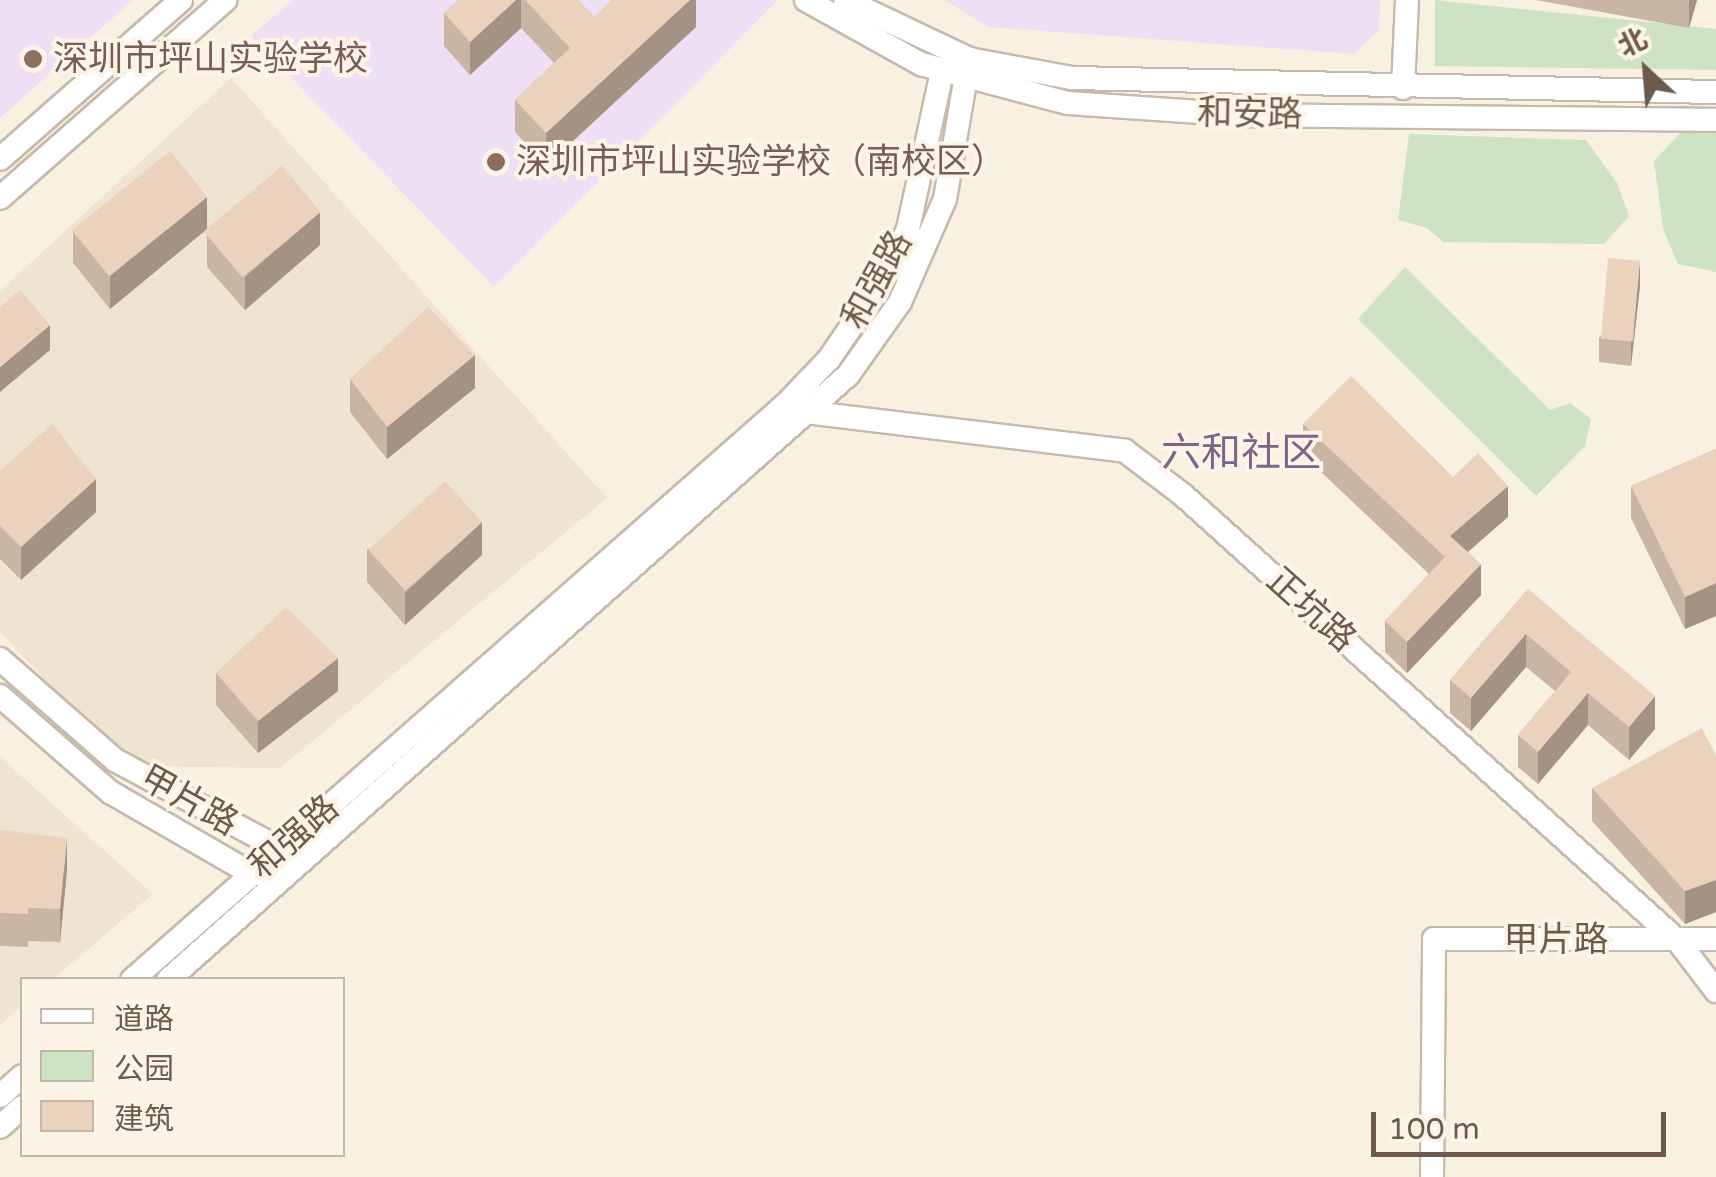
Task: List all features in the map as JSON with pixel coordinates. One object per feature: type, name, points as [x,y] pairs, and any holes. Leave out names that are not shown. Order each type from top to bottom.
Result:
[{"type":"street","points":[[0,160],[181,0]]},
{"type":"street","points":[[0,198],[224,0]]},
{"type":"street","name":"和安路","points":[[806,0],[942,72],[1039,73],[1152,84],[1716,92]]},
{"type":"street","name":"和安路","points":[[845,0],[968,70],[1036,97],[1244,115],[1716,120]]},
{"type":"street","points":[[1404,88],[1408,0]]},
{"type":"street","name":"和强路","points":[[171,977],[813,412],[874,342],[925,252],[953,166],[968,70]]},
{"type":"street","name":"和强路","points":[[135,977],[785,405],[829,358],[890,270],[908,229],[942,72]]},
{"type":"street","points":[[1036,97],[1039,73]]},
{"type":"street","name":"正坑路","points":[[813,412],[1125,452],[1183,495],[1678,941],[1716,990]]},
{"type":"street","name":"甲片路","points":[[0,659],[116,760],[215,820],[280,849],[292,870],[252,874],[110,792],[0,696]]},
{"type":"street","name":"甲片路","points":[[1432,1177],[1434,939],[1716,939]]},
{"type":"street","name":"甲片路","points":[[1678,941],[1716,957]]},
{"type":"street","points":[[0,1096],[20,1078]]},
{"type":"street","points":[[0,1127],[20,1109]]},
{"type":"shaded area","name":"深圳市坪山实验学校","points":[[0,0],[133,0],[0,118]]},
{"type":"shaded area","name":"深圳市坪山实验学校（南校区）","points":[[293,0],[778,0],[494,287],[251,36]]},
{"type":"shaded area","points":[[944,0],[1380,0],[1379,30],[1354,54],[988,27]]},
{"type":"shaded area","points":[[231,78],[607,498],[280,768],[126,766],[0,632],[0,291]]},
{"type":"shaded area","points":[[0,757],[153,894],[55,977],[20,977],[20,1008],[0,1025]]},
{"type":"green space","points":[[1435,0],[1716,29],[1716,70],[1435,66]]},
{"type":"green space","points":[[1682,131],[1716,131],[1716,272],[1678,264],[1663,229],[1654,161]]},
{"type":"green space","points":[[1409,134],[1586,140],[1617,183],[1629,216],[1604,244],[1444,242],[1427,228],[1398,220]]},
{"type":"green space","points":[[1405,267],[1550,410],[1570,403],[1591,419],[1585,446],[1536,496],[1358,319]]},
{"type":"building","points":[[458,0],[516,0],[470,42],[444,13]]},
{"type":"building","points":[[525,0],[578,0],[594,17],[611,0],[690,0],[546,133],[515,100],[570,48]]},
{"type":"building","points":[[170,151],[207,197],[109,276],[72,230]]},
{"type":"building","points":[[282,166],[321,212],[242,278],[204,232]]},
{"type":"building","points":[[1608,258],[1640,261],[1633,341],[1601,339]]},
{"type":"building","points":[[20,290],[50,325],[0,367],[0,307]]},
{"type":"building","points":[[428,307],[475,355],[387,427],[350,379]]},
{"type":"building","points":[[1351,376],[1453,477],[1478,453],[1508,486],[1450,536],[1481,564],[1407,642],[1385,621],[1445,557],[1303,424]]},
{"type":"building","points":[[52,424],[96,479],[21,547],[0,526],[0,471]]},
{"type":"building","points":[[1716,449],[1716,583],[1685,597],[1631,486]]},
{"type":"building","points":[[445,481],[482,522],[405,591],[368,550]]},
{"type":"building","points":[[1528,589],[1655,696],[1629,727],[1588,693],[1538,752],[1518,735],[1571,672],[1526,634],[1471,698],[1450,680]]},
{"type":"building","points":[[286,607],[338,658],[258,721],[216,673]]},
{"type":"building","points":[[1702,728],[1716,756],[1716,880],[1685,891],[1592,788]]},
{"type":"building","points":[[0,830],[67,838],[60,909],[28,908],[28,914],[0,913]]},
{"type":"place","name":"深圳市坪山实验学校","points":[[33,59]]},
{"type":"place","name":"深圳市坪山实验学校（南校区）","points":[[496,162]]},
{"type":"district","name":"六和社区","points":[[1241,453]]}]
